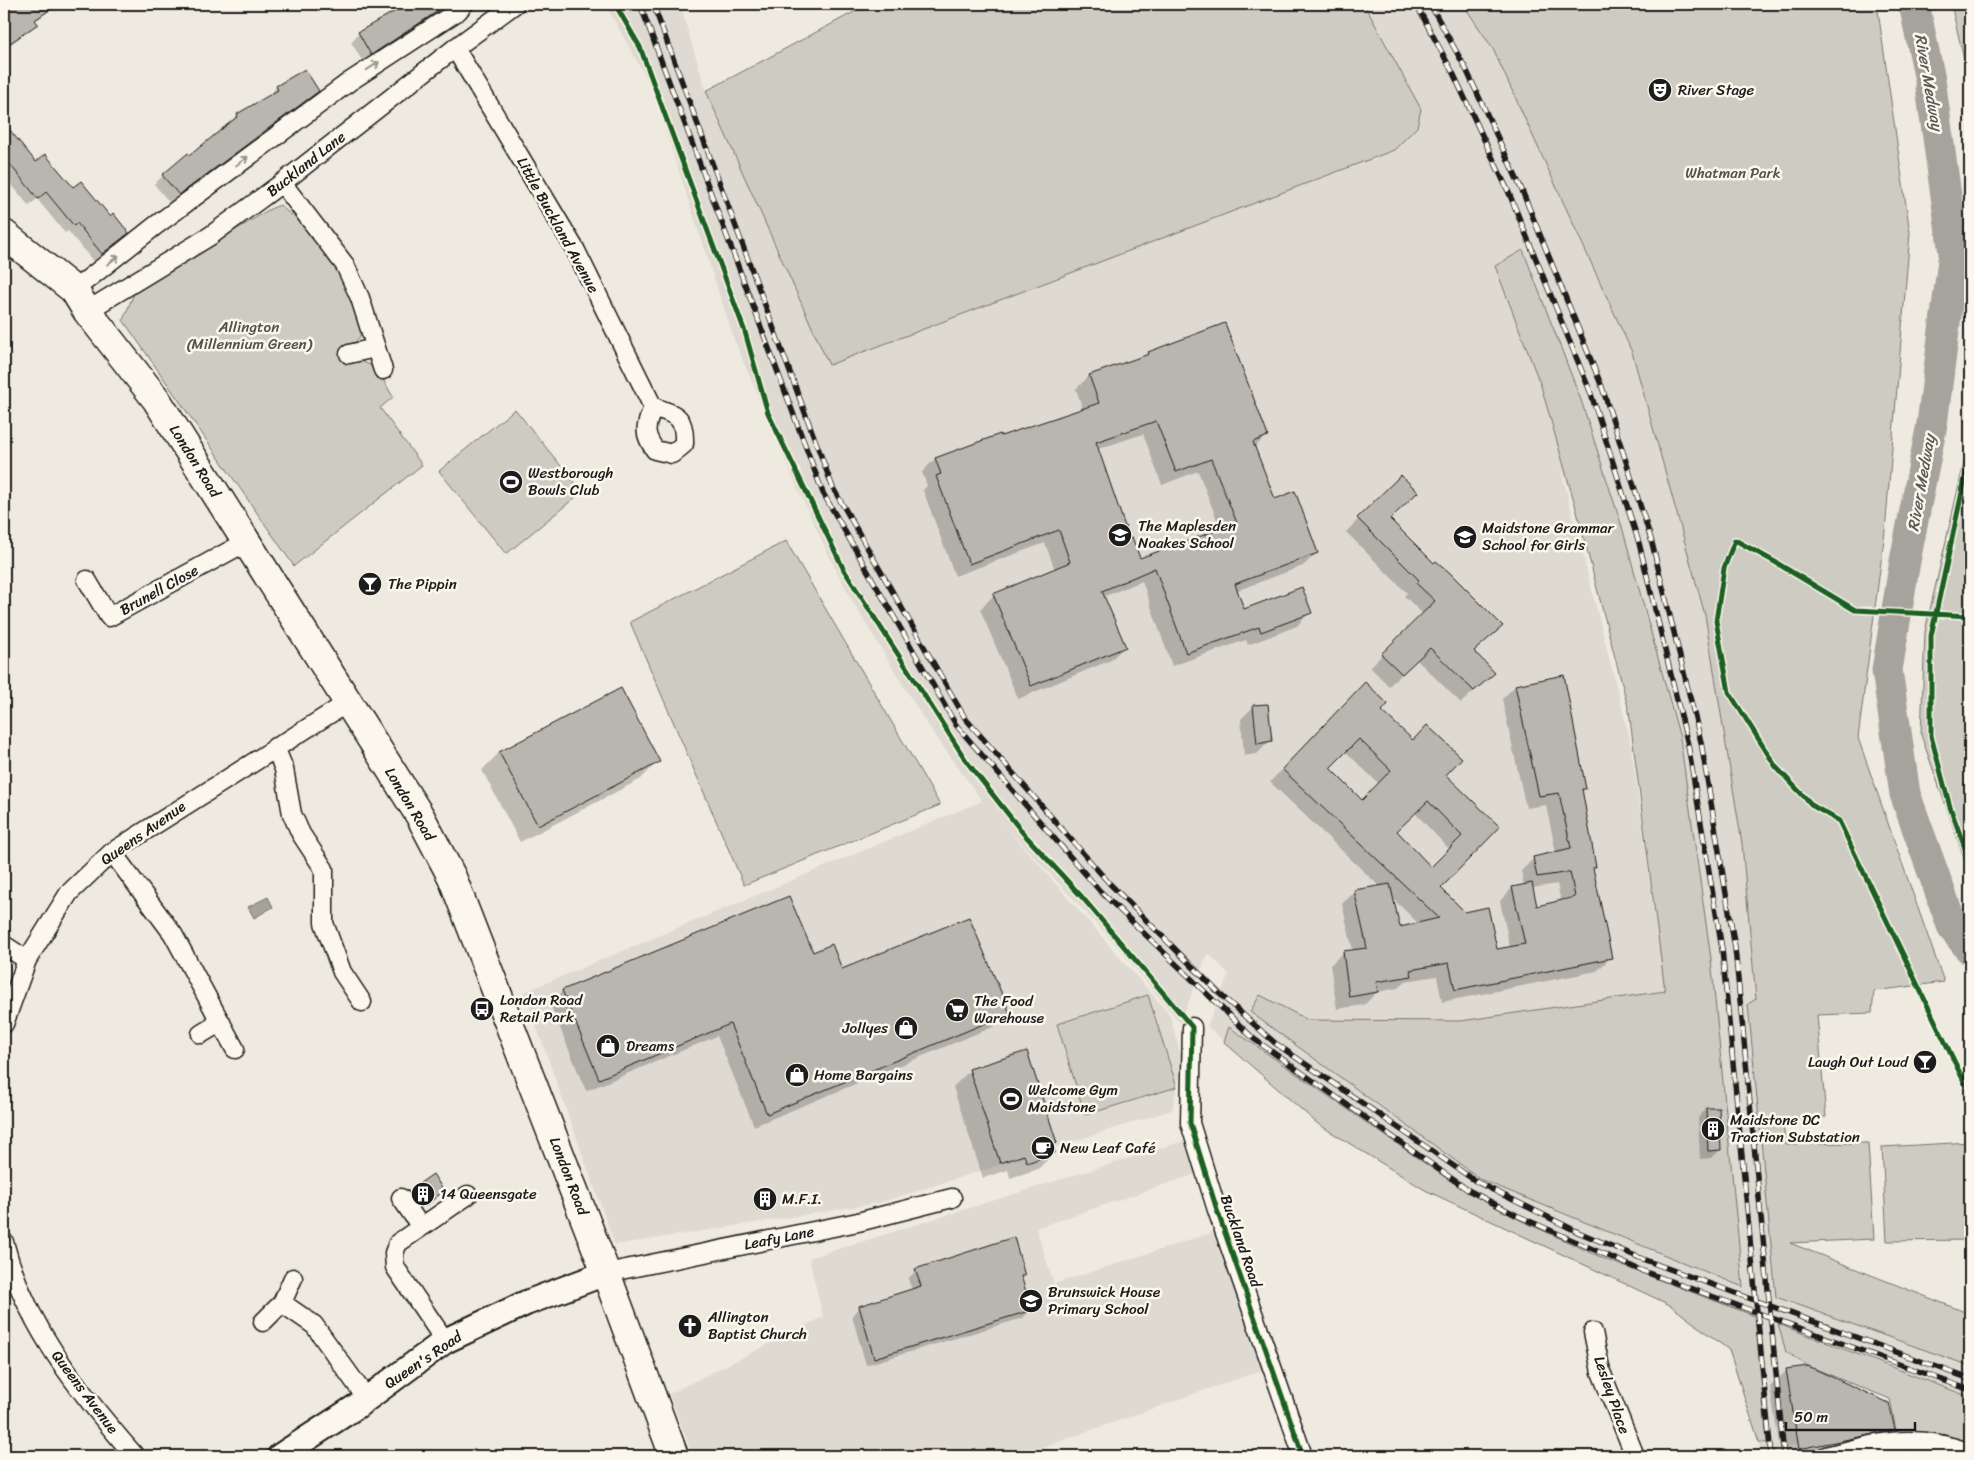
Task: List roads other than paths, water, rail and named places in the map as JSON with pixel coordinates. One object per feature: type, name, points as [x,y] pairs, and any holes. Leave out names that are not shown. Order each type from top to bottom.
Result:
[{"type":"main road","name":"London Road","points":[[4,234],[81,301],[156,399],[420,816],[452,877],[606,1273],[674,1456]]},
{"type":"street","points":[[81,301],[155,226],[349,82],[458,11],[464,4]]},
{"type":"street","name":"Buckland Lane","points":[[81,301],[210,236],[515,4]]},
{"type":"street","name":"Little Buckland Avenue","points":[[455,48],[575,249],[653,407]]},
{"type":"street","points":[[282,183],[345,265],[360,298],[383,370]]},
{"type":"street","points":[[349,354],[375,348]]},
{"type":"street","name":"Brunell Close","points":[[87,580],[109,617],[246,542]]},
{"type":"street","name":"Queens Avenue","points":[[4,1024],[27,960],[69,893],[112,852],[347,703]]},
{"type":"street","points":[[275,747],[284,769],[292,814],[301,834],[324,869],[324,923],[342,972],[362,1002]]},
{"type":"street","points":[[112,852],[173,934],[234,1049]]},
{"type":"street","points":[[4,945],[27,960]]},
{"type":"street","points":[[201,1034],[220,1022]]},
{"type":"street","name":"Buckland Road","points":[[1192,1027],[1190,1123],[1217,1210],[1303,1456]]},
{"type":"street","points":[[445,1341],[394,1267],[394,1253],[398,1243],[468,1195]]},
{"type":"street","points":[[401,1198],[421,1227]]},
{"type":"street","name":"Leafy Lane","points":[[606,1273],[858,1222],[952,1198]]},
{"type":"street","name":"Queens Avenue","points":[[4,1242],[29,1307],[58,1361],[104,1421],[135,1456]]},
{"type":"street","name":"Queen's Road","points":[[280,1456],[367,1399],[445,1341],[526,1302],[606,1273]]},
{"type":"street","points":[[263,1322],[282,1303],[293,1278]]},
{"type":"street","points":[[282,1303],[314,1326],[367,1399]]},
{"type":"street","name":"Lesley Place","points":[[1593,1332],[1601,1372],[1624,1433],[1635,1456]]},
{"type":"street","points":[[1826,1456],[1869,1445],[1922,1440],[1970,1454]]},
{"type":"waterway","name":"River Medway","points":[[1914,4],[1930,80],[1954,253],[1932,424],[1905,561],[1887,670],[1905,794],[1953,928],[1970,949]]},
{"type":"railway","points":[[640,4],[823,493],[956,725],[1100,891],[1254,1039],[1468,1190],[1516,1215],[1640,1270],[1970,1390]]},
{"type":"railway","points":[[653,4],[833,488],[965,718],[1109,883],[1223,997],[1275,1043],[1477,1182],[1578,1232],[1645,1260],[1970,1379]]},
{"type":"railway","points":[[1416,4],[1454,75],[1509,193],[1590,391],[1639,543],[1688,745],[1722,949],[1771,1456]]},
{"type":"railway","points":[[1430,4],[1466,69],[1521,188],[1602,387],[1651,539],[1701,742],[1735,948],[1784,1456]]},
{"type":"place","name":"River Stage","points":[[1660,90]]},
{"type":"place","name":"Westborough Bowls Club","points":[[511,482]]},
{"type":"place","name":"The Maplesden Noakes School","points":[[1120,535]]},
{"type":"place","name":"Maidstone Grammar School for Girls","points":[[1465,537]]},
{"type":"place","name":"The Pippin","points":[[370,584]]},
{"type":"place","name":"London Road Retail Park","points":[[482,1009]]},
{"type":"place","name":"The Food Warehouse","points":[[957,1010]]},
{"type":"place","name":"Jollyes","points":[[906,1028]]},
{"type":"place","name":"Dreams","points":[[608,1046]]},
{"type":"place","name":"Laugh Out Loud","points":[[1925,1062]]},
{"type":"place","name":"Home Bargains","points":[[797,1075]]},
{"type":"place","name":"Welcome Gym Maidstone","points":[[1011,1099]]},
{"type":"place","name":"Maidstone DC Traction Substation","points":[[1713,1129]]},
{"type":"place","name":"New Leaf Café","points":[[1043,1148]]},
{"type":"place","name":"14 Queensgate","points":[[423,1194]]},
{"type":"place","name":"M.F.I.","points":[[765,1199]]},
{"type":"place","name":"Brunswick House Primary School","points":[[1031,1301]]},
{"type":"place","name":"Allington Baptist Church","points":[[690,1326]]},
{"type":"park label","name":"Whatman Park","points":[[1733,173]]},
{"type":"park label","name":"Allington (Millennium Green)","points":[[249,336]]}]
